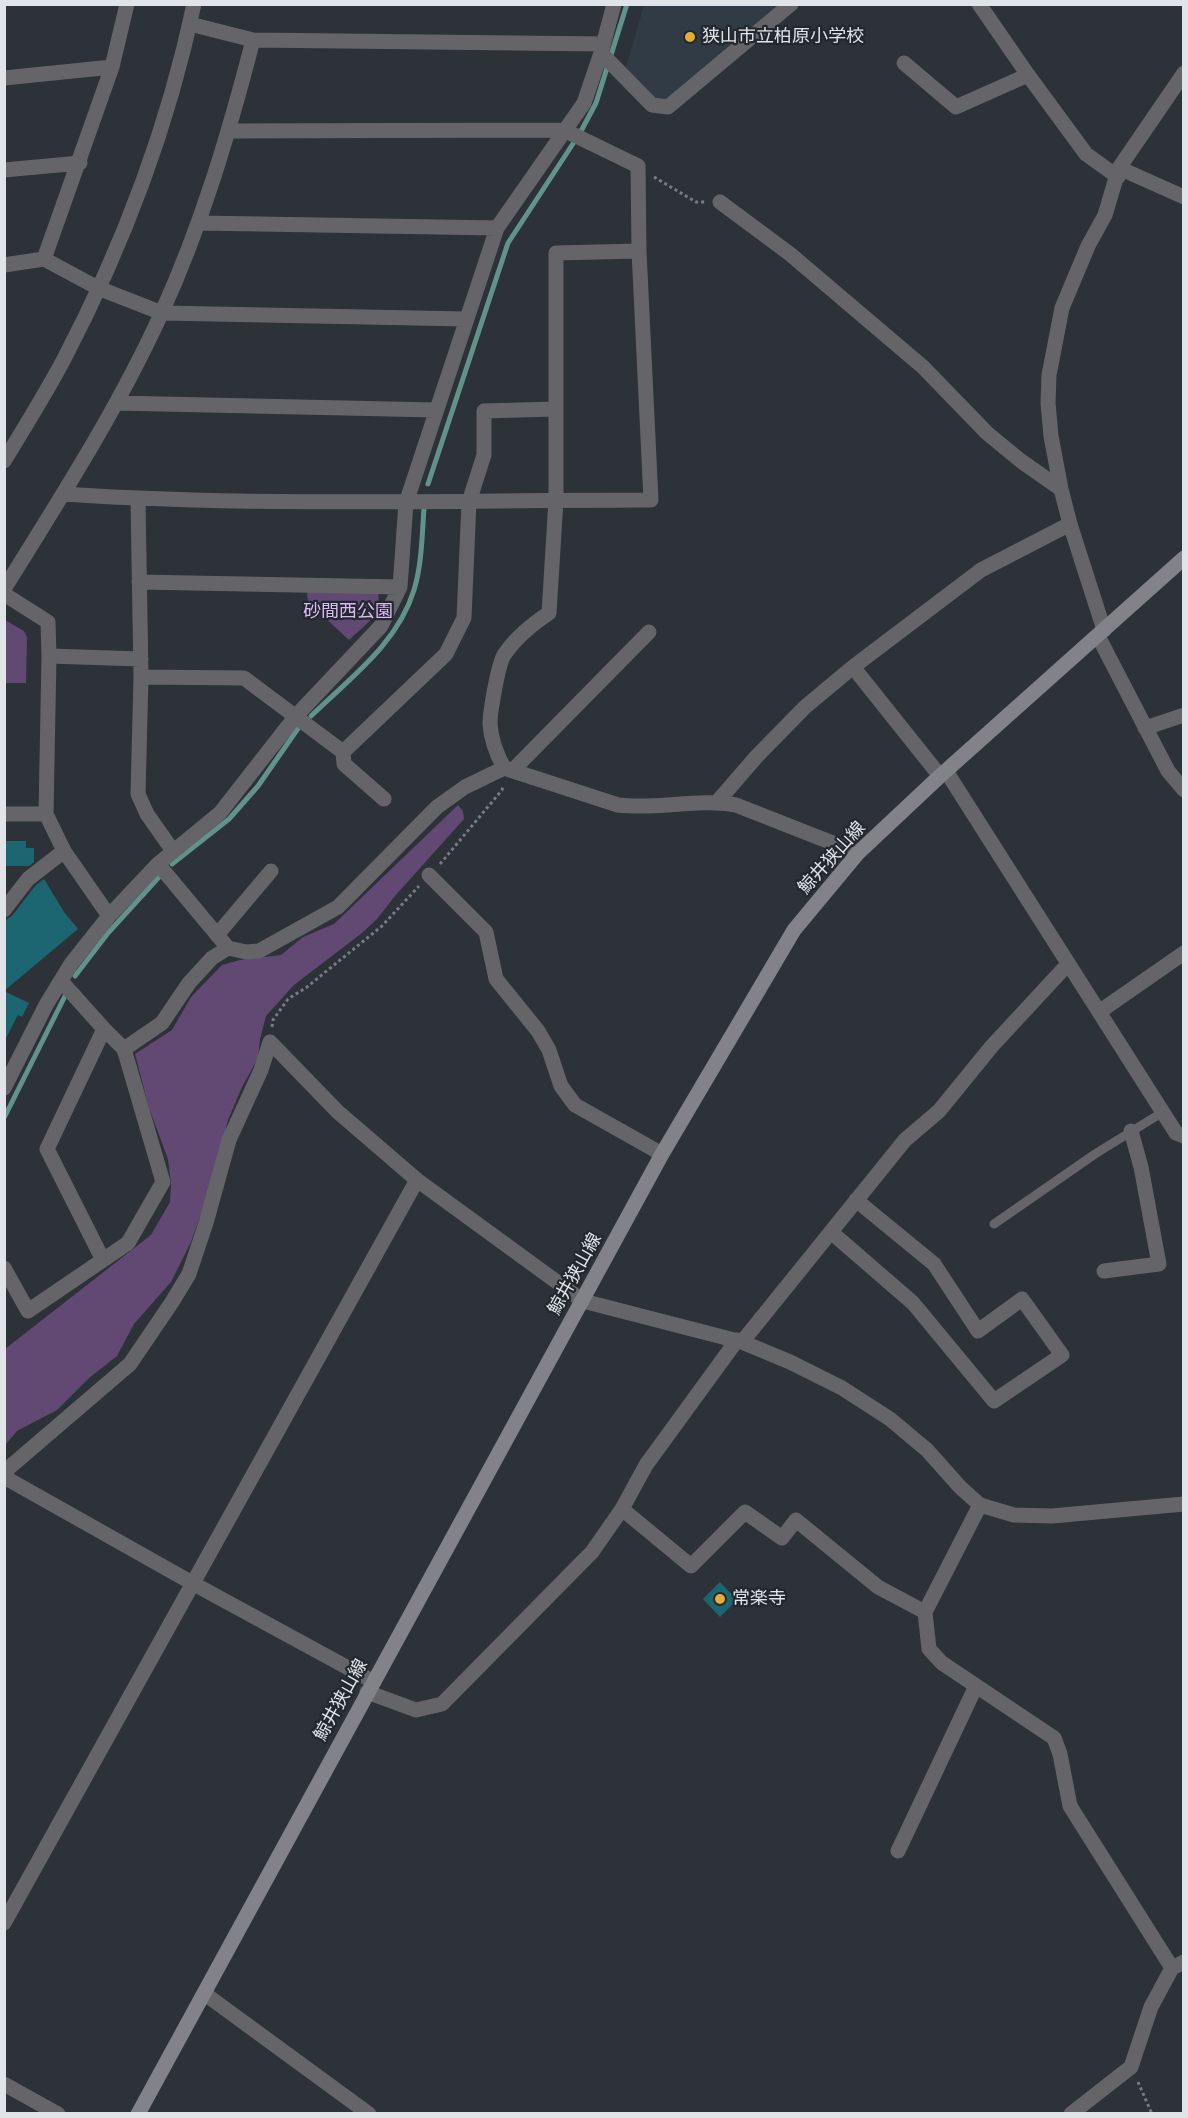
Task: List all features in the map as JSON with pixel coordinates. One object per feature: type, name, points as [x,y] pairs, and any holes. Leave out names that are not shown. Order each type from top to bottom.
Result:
[{"type":"main road","name":"鯨井狭山線","points":[[138,2114],[662,1154],[794,930],[858,854],[943,774],[1184,558]]},
{"type":"street","points":[[44,259],[112,67],[127,4]]},
{"type":"street","points":[[4,461],[64,358],[98,288],[137,195],[176,83],[194,4]]},
{"type":"street","points":[[4,1088],[46,1005],[71,964],[110,916],[158,864],[220,813],[294,717],[381,626],[400,587],[406,503],[496,228],[584,103],[614,4]]},
{"type":"street","points":[[190,24],[253,40],[602,49],[652,105],[668,107],[791,4]]},
{"type":"street","points":[[979,4],[1086,154],[1118,173],[1184,197]]},
{"type":"street","points":[[110,916],[64,851],[46,814],[50,656],[48,622],[4,591],[116,403],[162,313],[199,224],[229,131],[253,40]]},
{"type":"street","points":[[904,63],[956,107],[1028,75]]},
{"type":"street","points":[[4,78],[112,67]]},
{"type":"street","points":[[1184,73],[1118,173],[1105,215],[1088,246],[1062,308],[1049,375],[1048,403],[1051,436],[1061,489],[1101,633],[1145,728],[1168,771],[1184,790]]},
{"type":"street","points":[[63,494],[138,499],[406,503],[651,500],[639,251],[638,166],[564,130],[229,131]]},
{"type":"street","points":[[4,170],[80,162]]},
{"type":"street","points":[[720,202],[790,254],[923,367],[987,433],[1021,461],[1061,489]]},
{"type":"street","points":[[199,224],[496,228]]},
{"type":"street","points":[[639,251],[556,253],[556,500],[549,613],[524,631],[503,657],[496,681],[490,724],[496,752],[508,770],[618,805],[637,807],[718,801],[770,817],[858,854]]},
{"type":"street","points":[[4,265],[44,259],[98,288],[162,313],[466,319]]},
{"type":"street","points":[[116,403],[436,410]]},
{"type":"street","points":[[343,752],[446,654],[464,618],[469,502],[484,455],[484,411],[555,409]]},
{"type":"street","points":[[138,499],[141,659],[138,794],[147,814],[173,851]]},
{"type":"street","points":[[718,801],[757,756],[805,707],[853,667],[981,570],[1070,524]]},
{"type":"street","points":[[140,582],[400,587]]},
{"type":"street","points":[[158,864],[228,948],[246,952],[259,951],[338,907],[437,807],[465,787],[508,770],[649,632]]},
{"type":"street","points":[[50,656],[141,659]]},
{"type":"street","points":[[853,667],[943,774],[1176,1133],[1184,1136]]},
{"type":"street","points":[[141,678],[244,678],[343,752],[344,764],[384,799]]},
{"type":"street","points":[[1145,728],[1184,715]]},
{"type":"street","points":[[4,814],[46,814]]},
{"type":"street","points":[[4,910],[28,879],[64,851]]},
{"type":"street","points":[[217,935],[271,871]]},
{"type":"street","points":[[429,875],[486,932],[496,979],[538,1031],[549,1050],[567,1095],[576,1105],[662,1154]]},
{"type":"street","points":[[124,1049],[162,1023],[189,983],[212,958],[228,948]]},
{"type":"street","points":[[1099,1012],[1184,952]]},
{"type":"street","points":[[4,1477],[370,1687],[416,1710],[442,1704],[592,1552],[622,1509],[646,1465],[739,1341],[905,1140],[939,1111],[992,1046],[1068,964]]},
{"type":"street","points":[[4,1268],[28,1311],[128,1243],[163,1182],[124,1049],[61,981]]},
{"type":"street","points":[[103,1260],[46,1149],[104,1029]]},
{"type":"street","points":[[4,1472],[130,1364],[172,1302],[189,1274],[229,1140],[261,1070],[270,1042],[338,1112],[417,1180],[583,1301],[739,1341],[790,1362],[832,1383],[890,1419],[927,1450],[960,1487],[980,1505],[1014,1515],[1052,1516],[1184,1504]]},
{"type":"street","points":[[1104,1271],[1159,1264],[1141,1167],[1131,1131]]},
{"type":"street","points":[[4,1923],[417,1180]]},
{"type":"street","points":[[831,1232],[913,1303],[994,1401],[1062,1355],[1022,1299],[978,1331],[934,1264],[856,1200]]},
{"type":"street","points":[[980,1505],[925,1612],[929,1649],[942,1663],[1054,1738],[1060,1754],[1070,1806],[1178,1965],[1151,2007],[1131,2067],[1071,2114]]},
{"type":"street","points":[[622,1509],[691,1566],[745,1512],[782,1538],[796,1520],[878,1587],[925,1612]]},
{"type":"street","points":[[898,1851],[976,1686]]},
{"type":"street","points":[[205,1994],[369,2114]]},
{"type":"street","points":[[4,2084],[58,2114]]},
{"type":"lane","points":[[994,1224],[1095,1154],[1163,1112]]},
{"type":"path","points":[[638,166],[696,202],[720,202]]},
{"type":"path","points":[[270,1042],[273,1020],[288,999],[307,987],[382,926],[502,789],[508,770]]},
{"type":"path","points":[[1131,2067],[1152,2114]]},
{"type":"shaded area","name":"狭山市立柏原小学校","points":[[644,5],[785,5],[666,103],[655,103],[625,70]]},
{"type":"green space","name":"砂間西公園","points":[[307,592],[378,593],[379,601],[375,614],[349,640],[308,602]]},
{"type":"green space","points":[[5,620],[24,631],[27,637],[26,683],[5,683]]},
{"type":"green space","points":[[458,805],[463,811],[464,819],[377,919],[294,985],[266,1016],[258,1058],[228,1120],[215,1174],[191,1242],[171,1282],[134,1324],[117,1356],[89,1378],[57,1410],[17,1431],[5,1445],[5,1349],[151,1235],[170,1202],[171,1184],[168,1159],[149,1108],[135,1054],[172,1030],[191,997],[222,965],[240,960],[281,955],[303,937],[334,924]]},
{"type":"building","points":[[4,841],[26,841],[26,848],[34,848],[34,862],[29,866],[4,866]]},
{"type":"building","points":[[44,879],[64,912],[78,929],[4,991],[4,921],[12,916],[35,886]]},
{"type":"building","points":[[4,991],[29,1003],[22,1017],[18,1015],[4,1042]]},
{"type":"building","name":"常楽寺","points":[[720,1582],[737,1600],[720,1617],[703,1599]]},
{"type":"waterway","points":[[428,484],[508,243],[580,133],[596,103],[627,4]]},
{"type":"waterway","points":[[311,716],[371,659],[397,627],[407,609],[419,570],[424,508]]},
{"type":"waterway","points":[[172,864],[229,819],[258,786],[299,727]]},
{"type":"waterway","points":[[75,976],[108,933],[159,877]]},
{"type":"waterway","points":[[4,1118],[65,996]]},
{"type":"place","name":"狭山市立柏原小学校","points":[[690,37]]},
{"type":"place","name":"常楽寺","points":[[720,1599]]}]
